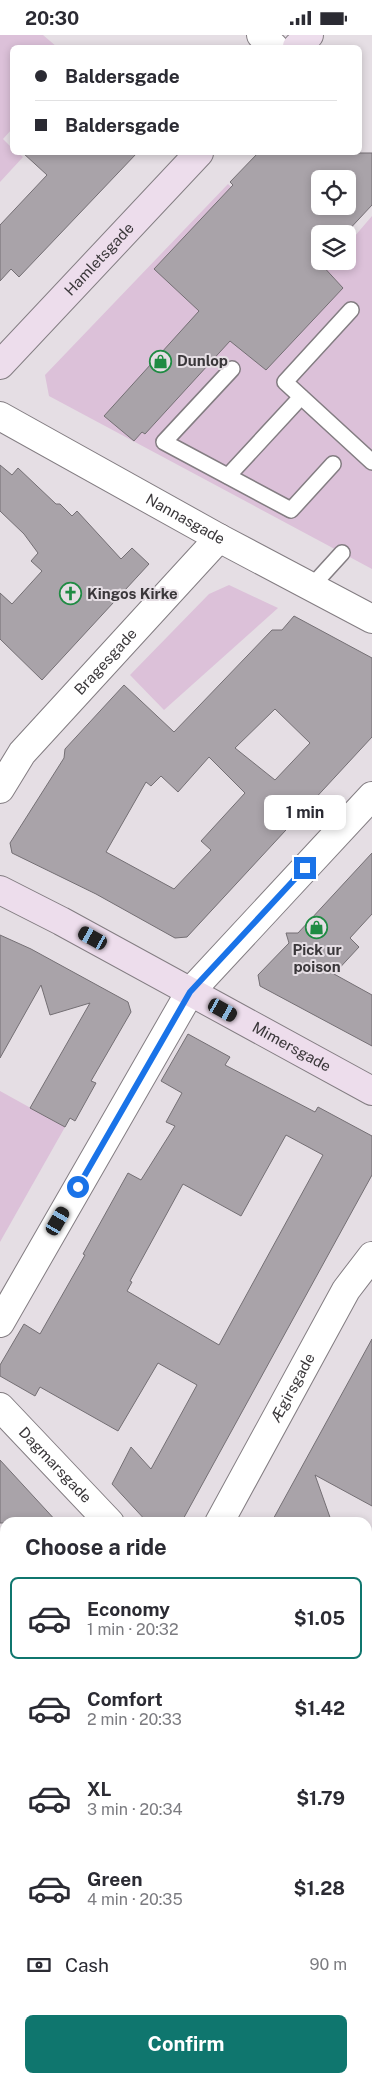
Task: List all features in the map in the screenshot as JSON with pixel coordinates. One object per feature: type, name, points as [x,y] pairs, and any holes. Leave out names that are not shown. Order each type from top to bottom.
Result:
[{"type":"street","points":[[261,35],[272,45]]},
{"type":"street","points":[[299,45],[309,35]]},
{"type":"street","name":"Hamletsgade","points":[[0,365],[196,155]]},
{"type":"street","name":"Nannasgade","points":[[0,416],[219,538],[372,619]]},
{"type":"street","name":"Bragesgade","points":[[0,789],[22,753],[219,538]]},
{"type":"street","points":[[0,1323],[190,992],[372,796]]},
{"type":"street","name":"Mimersgade","points":[[0,890],[61,921],[372,1091]]},
{"type":"street","name":"Ægirsgade","points":[[222,1517],[346,1290],[372,1256]]},
{"type":"street","name":"Dagmarsgade","points":[[0,1407],[104,1517]]},
{"type":"lane","points":[[351,309],[285,381],[372,462]]},
{"type":"lane","points":[[232,369],[164,442],[291,510],[333,464]]},
{"type":"lane","points":[[228,476],[301,397]]},
{"type":"lane","points":[[311,587],[342,553]]},
{"type":"shaded area","points":[[0,35],[43,35],[55,45],[10,45],[10,131],[3,139],[10,146],[10,155],[20,155],[23,157],[0,182]]},
{"type":"shaded area","points":[[228,184],[311,258],[311,270],[324,270],[339,283],[326,270],[356,270],[356,235],[372,216],[372,569],[49,396],[45,375]]},
{"type":"shaded area","points":[[229,585],[278,608],[164,710],[130,675],[209,594]]},
{"type":"shaded area","points":[[0,1091],[65,1127],[0,1242]]},
{"type":"building","points":[[362,153],[372,153],[372,205],[353,225],[311,225],[311,270],[326,270],[343,288],[266,370],[230,341],[145,434],[142,432],[134,441],[104,416],[199,311],[154,269],[233,185],[230,182],[256,155],[362,155]]},
{"type":"building","points":[[25,155],[135,155],[19,277],[11,269],[0,281],[0,225],[47,175]]},
{"type":"building","name":"Kingos Kirke","points":[[0,465],[12,475],[18,468],[56,504],[60,504],[72,516],[77,511],[121,559],[132,548],[149,564],[42,680],[0,639],[0,593],[12,604],[42,571],[31,561],[38,553],[24,534],[0,511]]},
{"type":"building","points":[[294,616],[372,658],[372,737],[187,937],[175,938],[96,894],[12,853],[10,843],[64,758],[65,749],[124,685],[174,732],[272,630],[282,630]],"holes":[[[275,709],[310,743],[275,780],[235,748]],[[209,757],[245,793],[201,841],[211,850],[174,889],[106,852],[146,782],[151,786],[161,776],[178,792]]]},
{"type":"building","points":[[372,853],[372,914],[350,938],[359,947],[334,974],[372,995],[372,1046],[260,986],[258,975],[289,943],[286,933],[298,933]]},
{"type":"building","points":[[0,935],[31,949],[128,1002],[131,1012],[91,1081],[96,1083],[75,1121],[70,1118],[65,1127],[30,1108],[90,1003],[50,1015],[41,985],[0,1058]]},
{"type":"building","points":[[188,1034],[230,1057],[225,1065],[315,1112],[318,1107],[372,1136],[372,1175],[184,1517],[142,1517],[112,1484],[131,1447],[151,1469],[197,1385],[158,1363],[118,1431],[40,1387],[35,1396],[0,1376],[0,1365],[24,1324],[40,1334],[85,1255],[83,1254],[128,1173],[141,1180],[175,1126],[166,1122],[182,1093],[161,1081]],"holes":[[[286,1135],[323,1155],[219,1345],[127,1291],[132,1282],[130,1281],[183,1184],[241,1216]]]},
{"type":"building","points":[[372,1339],[372,1506],[315,1475],[330,1517],[274,1517]]},
{"type":"building","points":[[0,1460],[52,1517],[0,1517]]},
{"type":"place","name":"Dunlop","points":[[161,361]]},
{"type":"place","name":"Kingos Kirke","points":[[71,594]]},
{"type":"place","name":"Pick ur poison","points":[[317,927]]},
{"type":"route","points":[[78,1187],[190,992],[305,868]]}]
